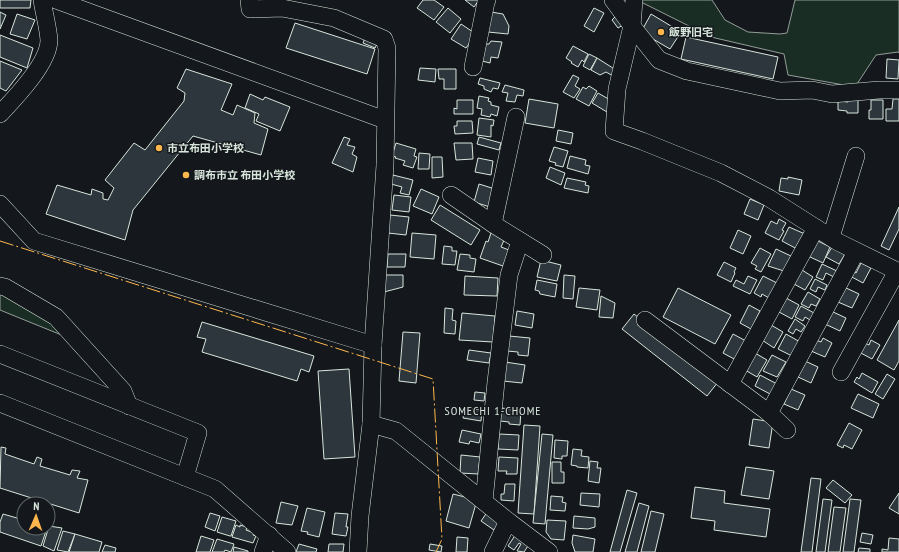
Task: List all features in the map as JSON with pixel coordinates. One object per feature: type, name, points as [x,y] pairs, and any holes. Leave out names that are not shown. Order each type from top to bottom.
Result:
[{"type":"street","points":[[0,114],[24,88],[46,54],[49,41],[42,0]]},
{"type":"street","points":[[56,0],[385,120]]},
{"type":"street","points":[[249,0],[250,9],[282,8],[334,18],[384,39],[388,48],[385,165],[373,345],[371,424],[360,516],[358,552]]},
{"type":"street","points":[[473,67],[487,0]]},
{"type":"street","points":[[613,0],[659,60],[688,70],[780,91],[812,90],[832,94],[899,90]]},
{"type":"street","points":[[634,0],[632,26],[616,89],[614,132],[642,141],[721,173],[769,198],[831,238],[856,252],[898,271],[842,372]]},
{"type":"street","points":[[493,224],[516,118]]},
{"type":"street","points":[[831,238],[856,156]]},
{"type":"street","points":[[452,195],[493,224],[543,254]]},
{"type":"street","points":[[0,204],[34,241],[373,345]]},
{"type":"street","points":[[730,384],[816,228]]},
{"type":"street","points":[[484,501],[509,275],[520,241]]},
{"type":"street","points":[[769,413],[856,252]]},
{"type":"street","points":[[0,286],[5,287],[56,317],[122,391],[129,406]]},
{"type":"street","points":[[645,320],[769,413],[787,430]]},
{"type":"street","points":[[0,354],[198,434],[185,477]]},
{"type":"street","points":[[0,403],[215,489],[287,552]]},
{"type":"street","points":[[371,424],[396,431],[549,552]]},
{"type":"street","points":[[493,552],[508,521]]},
{"type":"street","points":[[264,552],[269,535]]},
{"type":"green space","points":[[639,0],[712,0],[725,20],[748,32],[780,34],[787,33],[795,0],[899,0],[899,53],[876,55],[855,87],[788,75],[784,54],[711,37]]},
{"type":"green space","points":[[0,292],[52,323],[64,336],[0,310]]},
{"type":"building","points":[[0,0],[31,0],[30,8],[0,8]]},
{"type":"building","points":[[423,0],[434,0],[444,7],[434,20],[417,8]]},
{"type":"building","points":[[465,0],[479,0],[474,7]]},
{"type":"building","points":[[448,8],[461,19],[450,33],[436,22]]},
{"type":"building","points":[[594,8],[604,13],[594,32],[584,26]]},
{"type":"building","points":[[0,12],[6,15],[0,29]]},
{"type":"building","points":[[491,12],[503,14],[509,26],[508,34],[488,32]]},
{"type":"building","points":[[17,14],[35,20],[27,39],[10,34]]},
{"type":"building","name":"飯野旧宅","points":[[651,14],[681,32],[670,49],[641,32]]},
{"type":"building","points":[[617,17],[623,25],[618,28],[612,20]]},
{"type":"building","points":[[295,23],[375,49],[367,74],[286,48]]},
{"type":"building","points":[[461,24],[473,32],[471,41],[466,48],[451,39]]},
{"type":"building","points":[[0,35],[33,48],[27,68],[0,57]]},
{"type":"building","points":[[686,37],[778,57],[773,79],[681,59]]},
{"type":"building","points":[[365,38],[377,44],[375,48],[363,43]]},
{"type":"building","points":[[491,41],[502,42],[498,58],[491,57],[490,63],[482,61],[486,44],[489,44]]},
{"type":"building","points":[[573,46],[588,54],[584,62],[582,60],[578,67],[566,58]]},
{"type":"building","points":[[589,54],[597,58],[590,70],[583,66]]},
{"type":"building","points":[[597,58],[616,70],[613,76],[606,72],[600,75],[591,70]]},
{"type":"building","points":[[887,59],[899,60],[898,79],[886,78]]},
{"type":"building","points":[[0,61],[22,70],[6,91],[0,88]]},
{"type":"building","points":[[420,68],[436,69],[435,82],[418,80]]},
{"type":"building","points":[[186,69],[232,84],[221,110],[233,115],[237,105],[255,113],[254,123],[268,129],[261,155],[193,136],[133,210],[125,240],[46,214],[57,185],[91,195],[92,189],[103,193],[103,199],[108,200],[114,188],[105,180],[134,143],[145,150],[184,101],[185,93],[177,88]]},
{"type":"building","points":[[438,69],[456,69],[456,89],[444,89],[444,79],[439,79]]},
{"type":"building","points":[[573,75],[579,78],[575,86],[580,89],[574,98],[563,92]]},
{"type":"building","points":[[480,78],[500,83],[498,89],[493,88],[491,92],[484,89],[484,86],[478,84]]},
{"type":"building","points":[[505,85],[524,90],[523,96],[517,95],[515,102],[506,101],[508,93],[502,92]]},
{"type":"building","points":[[589,86],[597,91],[589,106],[576,99],[583,87],[586,89]]},
{"type":"building","points":[[598,93],[612,101],[607,112],[592,103]]},
{"type":"building","points":[[250,94],[263,100],[265,97],[290,107],[280,131],[256,121],[259,114],[245,108]]},
{"type":"building","points":[[479,96],[489,98],[488,101],[491,102],[491,105],[499,107],[497,116],[491,114],[490,117],[481,115],[482,109],[477,108]]},
{"type":"building","points":[[848,98],[858,98],[858,113],[847,113],[847,111],[838,110],[838,101],[848,102]]},
{"type":"building","points":[[529,99],[558,104],[554,128],[525,123]]},
{"type":"building","points":[[893,99],[899,99],[899,121],[886,121],[886,109],[892,109]]},
{"type":"building","points":[[457,100],[473,100],[473,114],[454,114],[454,108],[457,109]]},
{"type":"building","points":[[871,100],[883,100],[883,119],[869,119]]},
{"type":"building","points":[[479,118],[494,120],[493,126],[491,125],[491,137],[477,135]]},
{"type":"building","points":[[457,121],[472,121],[473,133],[455,134],[454,126],[457,126]]},
{"type":"building","points":[[558,130],[573,133],[571,144],[556,141]]},
{"type":"building","points":[[344,137],[350,139],[347,145],[355,147],[352,154],[357,157],[353,172],[332,163]]},
{"type":"building","points":[[479,137],[501,143],[499,150],[477,144]]},
{"type":"building","points":[[396,143],[416,149],[414,156],[417,157],[413,168],[403,165],[405,161],[392,156]]},
{"type":"building","points":[[454,143],[472,143],[473,159],[456,160]]},
{"type":"building","points":[[554,147],[568,151],[563,167],[555,165],[556,163],[549,161]]},
{"type":"building","points":[[419,153],[430,154],[429,169],[418,169]]},
{"type":"building","points":[[570,156],[586,160],[585,165],[590,166],[588,174],[567,168]]},
{"type":"building","points":[[432,157],[442,157],[443,177],[432,178]]},
{"type":"building","points":[[478,158],[493,161],[491,175],[475,172]]},
{"type":"building","points":[[550,167],[565,173],[561,185],[546,178]]},
{"type":"building","points":[[393,175],[413,180],[409,195],[400,193],[402,187],[391,184]]},
{"type":"building","points":[[788,177],[802,180],[799,195],[779,191],[781,178],[788,179]]},
{"type":"building","points":[[567,178],[586,182],[585,185],[589,186],[588,193],[564,188]]},
{"type":"building","points":[[479,184],[495,189],[490,207],[474,202]]},
{"type":"building","points":[[421,189],[439,197],[432,214],[413,206]]},
{"type":"building","points":[[394,195],[411,197],[409,212],[392,210]]},
{"type":"building","points":[[750,199],[764,205],[758,220],[744,214]]},
{"type":"building","points":[[440,205],[480,230],[471,245],[431,220]]},
{"type":"building","points":[[899,207],[899,229],[889,250],[881,246]]},
{"type":"building","points":[[390,215],[409,217],[406,235],[388,233]]},
{"type":"building","points":[[779,219],[786,223],[779,240],[765,233],[771,221],[777,224]]},
{"type":"building","points":[[789,227],[805,234],[797,249],[782,241]]},
{"type":"building","points":[[738,230],[751,236],[743,254],[730,248]]},
{"type":"building","points":[[412,233],[436,235],[434,259],[410,257]]},
{"type":"building","points":[[491,233],[505,238],[501,247],[509,250],[503,266],[480,258],[486,241],[488,242]]},
{"type":"building","points":[[816,240],[830,247],[823,263],[808,256]]},
{"type":"building","points":[[444,246],[452,247],[452,251],[457,251],[455,265],[442,264]]},
{"type":"building","points":[[832,247],[845,254],[839,264],[826,257]]},
{"type":"building","points":[[760,248],[771,254],[761,272],[755,269],[757,266],[751,263]]},
{"type":"building","points":[[776,249],[791,256],[784,271],[768,266]]},
{"type":"building","points":[[388,254],[406,254],[405,267],[387,267]]},
{"type":"building","points":[[460,254],[470,255],[470,258],[476,259],[474,272],[457,270]]},
{"type":"building","points":[[541,260],[561,265],[557,281],[537,277]]},
{"type":"building","points":[[724,262],[736,268],[731,282],[717,275]]},
{"type":"building","points":[[861,263],[871,268],[863,283],[850,276],[853,271],[856,273]]},
{"type":"building","points":[[822,264],[837,271],[834,277],[826,273],[823,280],[816,277]]},
{"type":"building","points":[[802,270],[813,277],[805,290],[794,284]]},
{"type":"building","points":[[385,275],[403,275],[403,287],[384,292]]},
{"type":"building","points":[[564,275],[575,276],[573,299],[563,298]]},
{"type":"building","points":[[465,276],[498,278],[497,296],[464,295]]},
{"type":"building","points":[[748,276],[757,280],[750,294],[733,286],[736,280],[744,284]]},
{"type":"building","points":[[763,276],[777,283],[769,298],[762,294],[761,297],[754,293]]},
{"type":"building","points":[[815,279],[827,285],[825,290],[818,287],[816,292],[810,289]]},
{"type":"building","points":[[537,280],[557,284],[555,297],[540,294],[539,291],[535,290]]},
{"type":"building","points":[[844,287],[859,294],[852,308],[838,302]]},
{"type":"building","points":[[579,288],[600,290],[597,310],[576,307]]},
{"type":"building","points":[[678,288],[731,315],[715,344],[663,317]]},
{"type":"building","points":[[808,292],[820,299],[816,306],[811,304],[809,308],[801,304]]},
{"type":"building","points":[[601,296],[615,303],[613,318],[599,317]]},
{"type":"building","points":[[786,298],[799,305],[792,319],[779,312]]},
{"type":"building","points":[[749,305],[760,311],[751,329],[740,323]]},
{"type":"building","points":[[801,306],[816,314],[812,321],[805,317],[803,321],[795,317]]},
{"type":"building","points":[[445,308],[453,309],[452,320],[456,321],[455,334],[444,333]]},
{"type":"building","points":[[517,311],[534,314],[532,328],[515,325]]},
{"type":"building","points":[[831,311],[846,318],[840,331],[825,324]]},
{"type":"building","points":[[462,313],[495,316],[493,342],[459,340]]},
{"type":"building","points":[[634,314],[718,382],[707,396],[622,329]]},
{"type":"building","points":[[795,319],[805,326],[801,332],[796,329],[793,334],[788,331]]},
{"type":"building","points":[[899,320],[899,361],[894,370],[877,360]]},
{"type":"building","points":[[202,322],[314,356],[309,372],[301,369],[297,381],[202,352],[206,339],[197,337]]},
{"type":"building","points":[[771,325],[783,332],[774,348],[762,340]]},
{"type":"building","points":[[403,332],[420,333],[416,383],[399,381]]},
{"type":"building","points":[[733,334],[746,341],[736,360],[723,353]]},
{"type":"building","points":[[786,334],[802,343],[794,357],[778,349]]},
{"type":"building","points":[[509,336],[530,338],[528,356],[518,355],[518,352],[507,351]]},
{"type":"building","points":[[823,338],[832,343],[825,357],[811,351],[816,340],[821,342]]},
{"type":"building","points":[[871,340],[880,345],[872,359],[859,352],[865,343],[869,345]]},
{"type":"building","points":[[469,350],[491,353],[489,363],[467,360]]},
{"type":"building","points":[[755,353],[767,360],[757,377],[745,370]]},
{"type":"building","points":[[772,355],[786,362],[777,377],[763,371]]},
{"type":"building","points":[[805,361],[818,367],[811,383],[798,377]]},
{"type":"building","points":[[505,362],[525,365],[522,383],[503,381]]},
{"type":"building","points":[[349,369],[355,457],[324,459],[318,371]]},
{"type":"building","points":[[862,373],[878,382],[872,393],[854,382],[857,377],[859,379]]},
{"type":"building","points":[[887,374],[895,379],[883,399],[875,394]]},
{"type":"building","points":[[760,375],[777,384],[772,395],[755,386]]},
{"type":"building","points":[[791,389],[805,395],[798,410],[784,404]]},
{"type":"building","points":[[475,392],[485,393],[484,401],[474,400]]},
{"type":"building","points":[[858,394],[879,404],[873,418],[851,408]]},
{"type":"building","points":[[465,408],[482,410],[481,421],[463,418]]},
{"type":"building","points":[[501,408],[521,410],[520,425],[500,421]]},
{"type":"building","points":[[753,419],[773,422],[769,448],[749,445]]},
{"type":"building","points":[[849,423],[862,430],[852,449],[844,445],[843,448],[837,445]]},
{"type":"building","points":[[524,425],[540,426],[534,514],[518,513]]},
{"type":"building","points":[[462,430],[481,434],[479,443],[470,441],[469,444],[459,442]]},
{"type":"building","points":[[499,434],[519,435],[518,450],[498,449]]},
{"type":"building","points":[[542,434],[553,435],[545,524],[533,523]]},
{"type":"building","points":[[555,440],[568,441],[567,456],[562,456],[562,459],[554,458]]},
{"type":"building","points":[[1,447],[6,448],[5,454],[34,464],[37,457],[42,459],[40,466],[70,475],[72,470],[80,471],[77,478],[88,480],[79,513],[56,506],[56,496],[25,496],[0,488]]},
{"type":"building","points":[[573,449],[582,450],[581,456],[589,457],[588,468],[571,465]]},
{"type":"building","points":[[461,455],[480,457],[478,474],[460,473]]},
{"type":"building","points":[[499,457],[518,458],[517,474],[506,474],[507,471],[498,471]]},
{"type":"building","points":[[590,461],[598,462],[597,468],[601,468],[599,483],[588,481]]},
{"type":"building","points":[[552,462],[561,462],[561,472],[564,472],[564,483],[552,483]]},
{"type":"building","points":[[746,467],[774,471],[769,499],[741,495]]},
{"type":"building","points":[[811,478],[821,479],[812,552],[801,552]]},
{"type":"building","points":[[833,480],[852,495],[845,503],[826,488]]},
{"type":"building","points":[[505,484],[515,484],[514,501],[501,500],[501,494],[504,494]]},
{"type":"building","points":[[695,487],[725,491],[724,503],[770,509],[766,537],[714,530],[715,521],[691,518]]},
{"type":"building","points":[[627,490],[637,493],[620,552],[610,552]]},
{"type":"building","points":[[581,493],[600,494],[599,507],[580,505]]},
{"type":"building","points":[[899,493],[899,514],[889,508]]},
{"type":"building","points":[[453,494],[477,500],[469,528],[446,521]]},
{"type":"building","points":[[551,496],[563,497],[562,502],[566,503],[565,511],[550,510]]},
{"type":"building","points":[[823,499],[832,500],[825,552],[816,552]]},
{"type":"building","points":[[850,499],[861,500],[854,552],[843,552]]},
{"type":"building","points":[[281,502],[298,506],[292,525],[276,523]]},
{"type":"building","points":[[639,503],[649,506],[637,552],[625,552]]},
{"type":"building","points":[[834,507],[846,508],[840,552],[828,552]]},
{"type":"building","points":[[307,508],[325,512],[319,537],[307,534],[308,532],[301,531]]},
{"type":"building","points":[[488,511],[501,521],[494,530],[481,521]]},
{"type":"building","points":[[651,511],[664,514],[655,552],[641,552]]},
{"type":"building","points":[[210,513],[220,516],[215,531],[205,527]]},
{"type":"building","points":[[335,513],[348,514],[346,536],[332,534]]},
{"type":"building","points":[[3,514],[16,518],[16,536],[44,536],[41,546],[0,532],[0,522]]},
{"type":"building","points":[[574,516],[595,518],[595,527],[588,529],[573,528]]},
{"type":"building","points":[[222,517],[236,521],[231,536],[217,532]]},
{"type":"building","points":[[547,520],[566,521],[564,540],[551,539],[546,532]]},
{"type":"building","points":[[236,525],[240,527],[240,525],[247,527],[246,530],[254,533],[253,535],[256,536],[253,543],[232,537]]},
{"type":"building","points":[[56,527],[62,528],[54,551],[43,546],[46,536],[56,536]]},
{"type":"building","points":[[63,531],[75,534],[68,552],[57,550]]},
{"type":"building","points":[[862,533],[873,535],[871,544],[860,542]]},
{"type":"building","points":[[75,534],[102,542],[99,552],[69,552]]},
{"type":"building","points":[[516,534],[530,543],[524,552],[517,551],[521,544],[519,543],[514,550],[508,546]]},
{"type":"building","points":[[573,535],[595,539],[593,552],[575,552],[572,543]]},
{"type":"building","points":[[201,536],[214,540],[210,552],[196,552]]},
{"type":"building","points":[[457,537],[468,538],[467,552],[456,552]]},
{"type":"building","points":[[889,538],[899,539],[899,552],[882,552],[882,549],[888,550]]},
{"type":"building","points":[[217,539],[234,544],[231,552],[225,550],[224,552],[212,552]]},
{"type":"building","points":[[299,544],[317,549],[316,552],[296,552]]},
{"type":"building","points":[[329,544],[344,544],[343,552],[328,552]]},
{"type":"building","points":[[430,544],[442,546],[441,552],[429,550]]},
{"type":"building","points":[[105,545],[116,548],[115,552],[102,552]]},
{"type":"building","points":[[234,547],[248,551],[248,552],[233,552]]},
{"type":"building","points":[[859,548],[870,549],[870,552],[858,552]]},
{"type":"power","points":[[0,241],[433,379],[442,539],[436,552]]},
{"type":"place","name":"飯野旧宅","points":[[661,32]]},
{"type":"place","name":"市立布田小学校","points":[[159,148]]},
{"type":"place","name":"調布市立 布田小学校","points":[[186,175]]},
{"type":"district","name":"SOMECHI 1-CHOME","points":[[493,410]]}]
